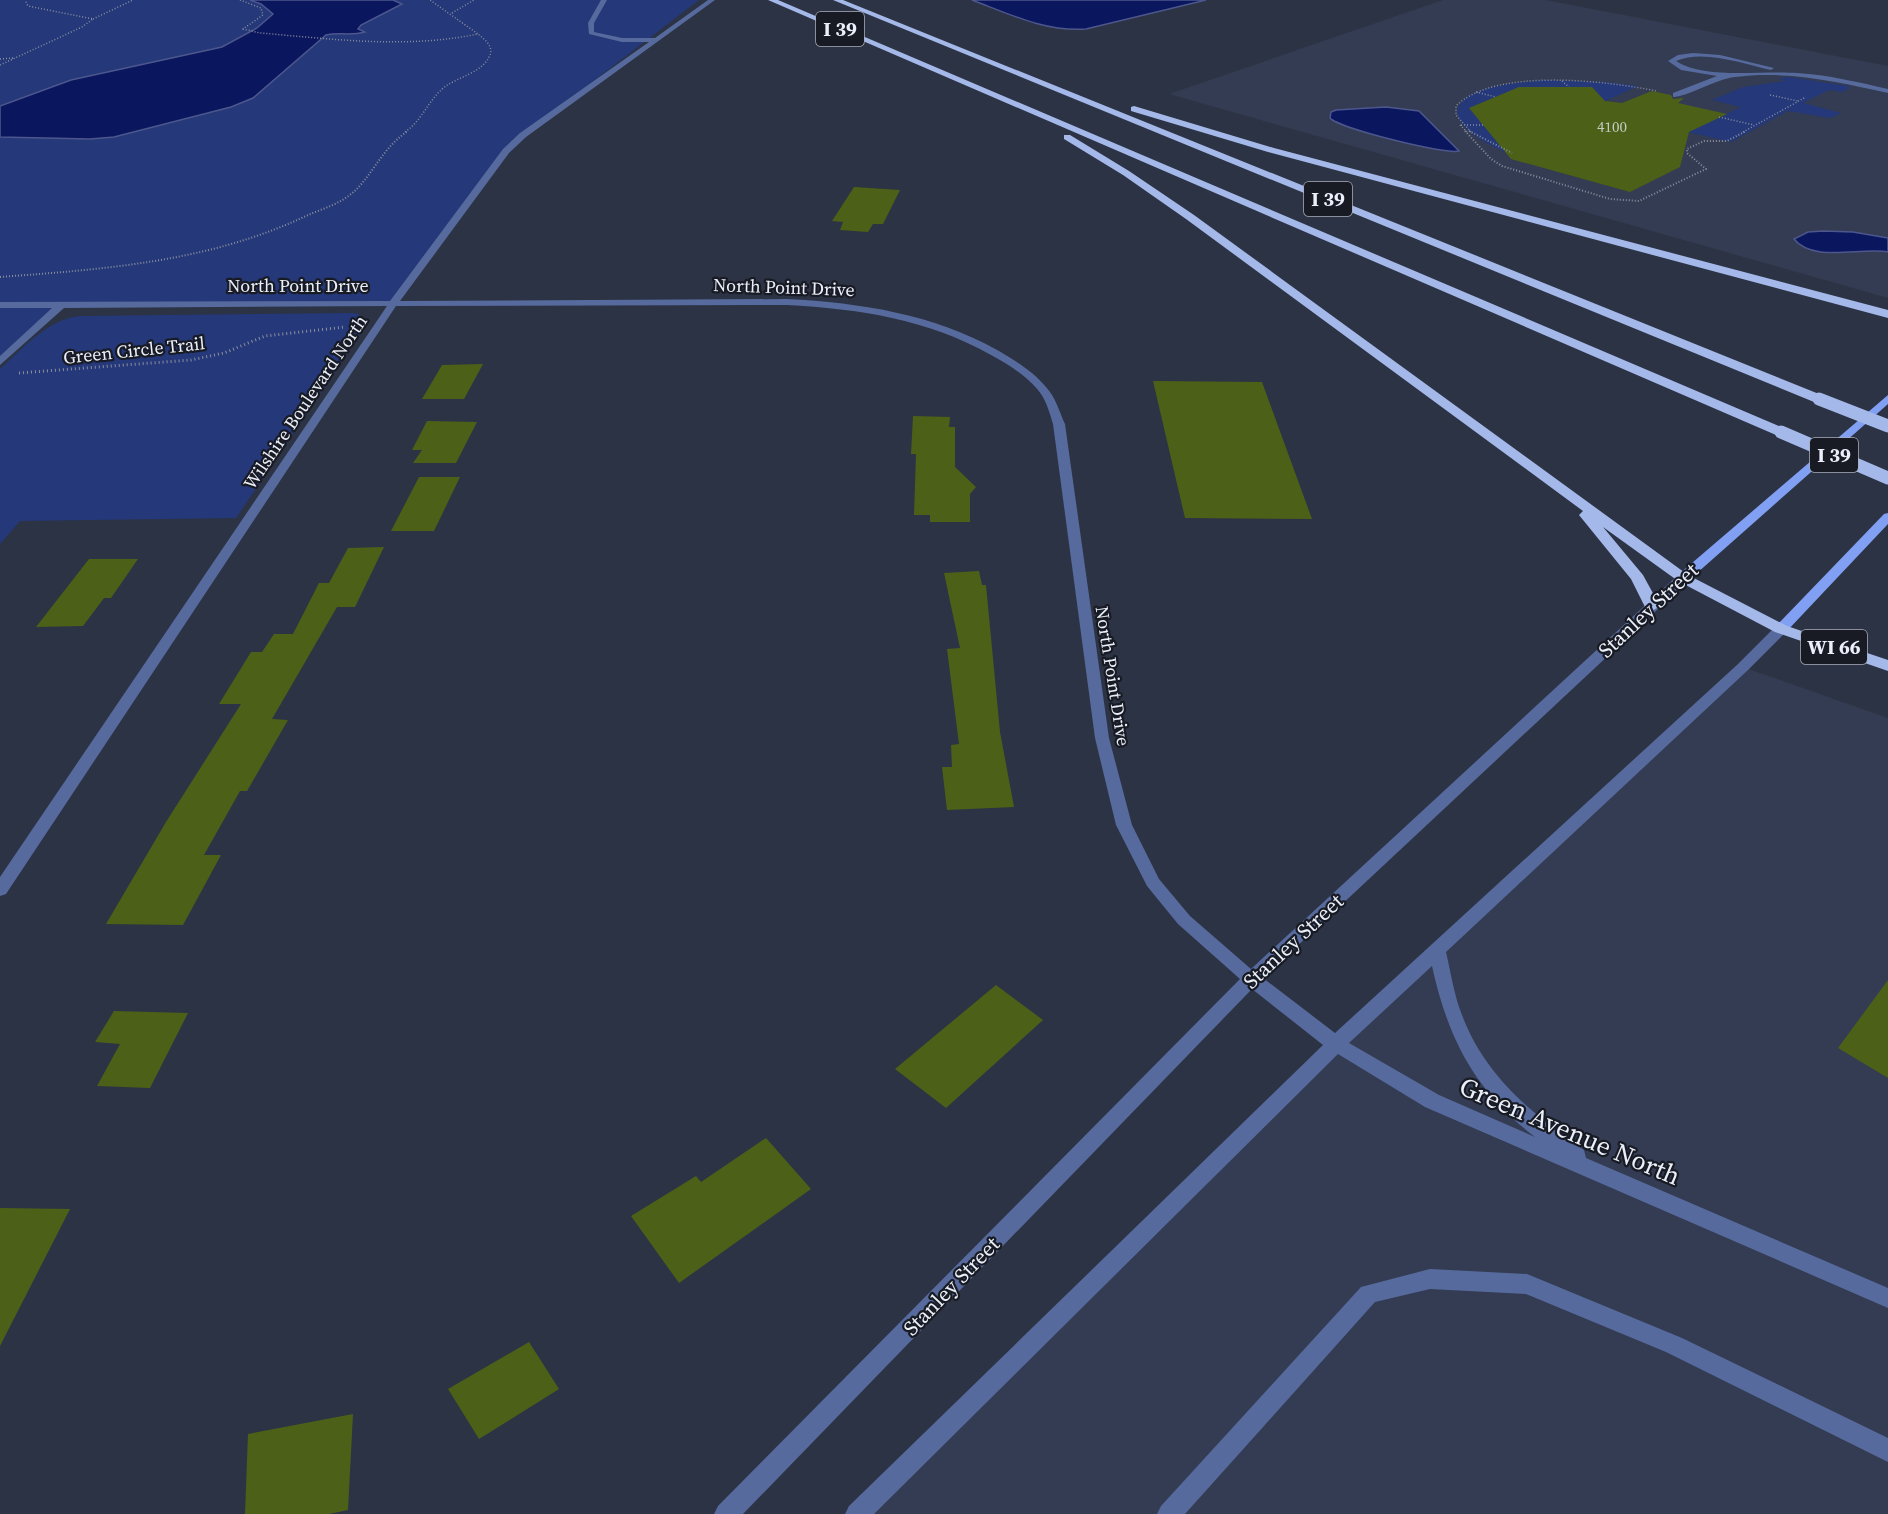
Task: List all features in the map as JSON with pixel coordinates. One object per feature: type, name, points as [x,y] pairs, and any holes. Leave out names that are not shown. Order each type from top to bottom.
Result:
[{"type":"highway","name":"I 39","points":[[772,0],[1888,478]]},
{"type":"highway","name":"I 39","points":[[837,0],[1888,426]]},
{"type":"highway","points":[[916,31],[942,35],[1099,97],[1198,129],[1888,314]]},
{"type":"highway","points":[[1030,111],[1036,121],[1100,156],[1190,217],[1683,578],[1781,629]]},
{"type":"highway","points":[[1570,495],[1638,578],[1652,606]]},
{"type":"highway","name":"WI 66","points":[[1781,629],[1888,666]]},
{"type":"main road","name":"Stanley Street","points":[[1683,578],[1888,398]]},
{"type":"main road","points":[[1781,629],[1888,517]]},
{"type":"street","points":[[603,0],[591,23],[591,33],[622,40],[657,40]]},
{"type":"street","name":"Wilshire Boulevard North","points":[[0,890],[394,303],[513,142],[712,0]]},
{"type":"street","points":[[1804,75],[1742,75],[1693,71],[1677,66],[1671,61],[1686,56],[1719,57],[1888,91]]},
{"type":"street","points":[[1676,95],[1713,80],[1742,75]]},
{"type":"street","name":"North Point Drive","points":[[0,305],[787,302],[836,304],[890,312],[935,324],[977,341],[1034,380],[1051,400],[1059,424],[1102,738],[1124,825],[1153,882],[1184,920],[1251,979]]},
{"type":"street","points":[[0,362],[61,304]]},
{"type":"street","name":"Stanley Street","points":[[726,1514],[1251,979],[1683,578]]},
{"type":"street","points":[[857,1514],[1336,1044],[1743,667],[1781,629]]},
{"type":"street","points":[[1437,951],[1452,1013],[1467,1049],[1492,1086],[1534,1127],[1608,1176]]},
{"type":"street","name":"Green Avenue North","points":[[1251,979],[1336,1044],[1432,1101],[1888,1298]]},
{"type":"street","points":[[1169,1514],[1369,1294],[1430,1279],[1527,1284],[1674,1345],[1888,1450]]},
{"type":"path","points":[[25,0],[28,6],[93,19]]},
{"type":"path","points":[[0,65],[58,36],[82,27],[93,19],[133,0]]},
{"type":"path","points":[[240,0],[261,8],[263,15],[243,28],[260,33],[391,43],[450,40],[478,34]]},
{"type":"path","points":[[0,277],[158,260],[216,249],[275,232],[349,195],[362,182],[390,144],[418,120],[428,102],[450,83],[483,65],[490,56],[491,48],[488,40],[455,20],[452,14],[430,0]]},
{"type":"path","points":[[452,14],[474,0]]},
{"type":"path","points":[[0,59],[18,58]]},
{"type":"path","points":[[1562,80],[1569,87]]},
{"type":"path","points":[[1676,95],[1616,83],[1562,80],[1519,83],[1475,92],[1455,109],[1455,117],[1491,159],[1502,166],[1610,199],[1628,202],[1639,201],[1706,169],[1687,153],[1687,149],[1704,141],[1727,141],[1814,93]]},
{"type":"path","points":[[1475,92],[1496,96]]},
{"type":"path","points":[[1767,94],[1798,101]]},
{"type":"path","points":[[1719,117],[1755,126]]},
{"type":"path","points":[[1460,125],[1484,125]]},
{"type":"path","points":[[1460,125],[1512,153]]},
{"type":"path","name":"Green Circle Trail","points":[[17,374],[192,360],[224,353],[265,336],[346,327]]},
{"type":"shaded area","points":[[0,0],[699,0],[513,143],[394,303],[61,305],[0,362]]},
{"type":"shaded area","points":[[250,0],[393,0],[402,4],[361,25],[358,29],[365,32],[326,35],[253,98],[231,107],[114,137],[90,139],[0,137],[0,106],[71,80],[222,47],[257,28],[273,14],[261,4]]},
{"type":"shaded area","points":[[972,0],[1206,0],[1086,29],[1071,29],[1028,21]]},
{"type":"shaded area","points":[[1443,0],[1546,0],[1888,66],[1888,298],[1169,94]]},
{"type":"shaded area","points":[[1789,77],[1848,86],[1850,88],[1842,92],[1829,90],[1803,103],[1841,113],[1830,118],[1788,111],[1731,142],[1688,132],[1741,107],[1712,100],[1743,87],[1785,81],[1779,78]]},
{"type":"shaded area","points":[[1543,80],[1604,82],[1638,86],[1605,101],[1510,154],[1475,135],[1459,118],[1458,109],[1464,100],[1479,91],[1503,85]]},
{"type":"shaded area","points":[[1386,107],[1419,111],[1459,151],[1434,149],[1393,140],[1352,128],[1330,118],[1331,112],[1336,110]]},
{"type":"shaded area","points":[[1808,232],[1853,232],[1888,238],[1888,252],[1825,252],[1802,246],[1794,239]]},
{"type":"shaded area","points":[[353,313],[365,319],[361,333],[236,518],[20,521],[0,544],[0,369],[46,329],[56,323],[79,316]]},
{"type":"shaded area","points":[[1743,667],[1888,718],[1888,1514],[857,1514],[1336,1044]]},
{"type":"building","points":[[1519,87],[1592,87],[1605,101],[1622,103],[1652,91],[1671,95],[1673,99],[1684,98],[1678,103],[1727,114],[1689,132],[1680,167],[1630,192],[1511,159],[1469,108]]},
{"type":"building","points":[[854,187],[900,190],[883,224],[873,224],[868,232],[840,230],[843,222],[832,221]]},
{"type":"building","points":[[483,364],[464,399],[422,399],[442,365]]},
{"type":"building","points":[[1153,381],[1262,382],[1312,519],[1185,518]]},
{"type":"building","points":[[913,416],[950,417],[949,427],[955,427],[955,467],[976,487],[970,494],[970,522],[930,522],[930,515],[914,515],[916,454],[911,454]]},
{"type":"building","points":[[427,421],[477,422],[456,463],[413,463],[422,450],[412,450]]},
{"type":"building","points":[[419,477],[460,477],[434,531],[391,531]]},
{"type":"building","points":[[384,547],[355,607],[337,607],[272,719],[288,720],[247,791],[240,791],[204,855],[221,855],[183,925],[106,924],[166,822],[241,704],[219,704],[251,652],[262,652],[274,634],[293,634],[319,583],[329,583],[348,548]]},
{"type":"building","points":[[89,559],[138,559],[111,598],[104,598],[83,626],[36,627]]},
{"type":"building","points":[[979,571],[982,585],[986,585],[1000,732],[1014,807],[947,810],[942,767],[952,767],[951,745],[959,744],[947,649],[960,648],[944,573]]},
{"type":"building","points":[[1888,980],[1888,1078],[1838,1048]]},
{"type":"building","points":[[996,985],[1043,1020],[946,1108],[895,1069]]},
{"type":"building","points":[[114,1011],[188,1013],[150,1088],[97,1086],[120,1044],[95,1042]]},
{"type":"building","points":[[766,1138],[811,1189],[679,1283],[631,1216],[696,1176],[701,1182]]},
{"type":"building","points":[[0,1208],[70,1209],[0,1346]]},
{"type":"building","points":[[529,1342],[559,1389],[479,1439],[448,1389]]},
{"type":"building","points":[[353,1414],[348,1510],[329,1514],[245,1514],[248,1434]]}]
